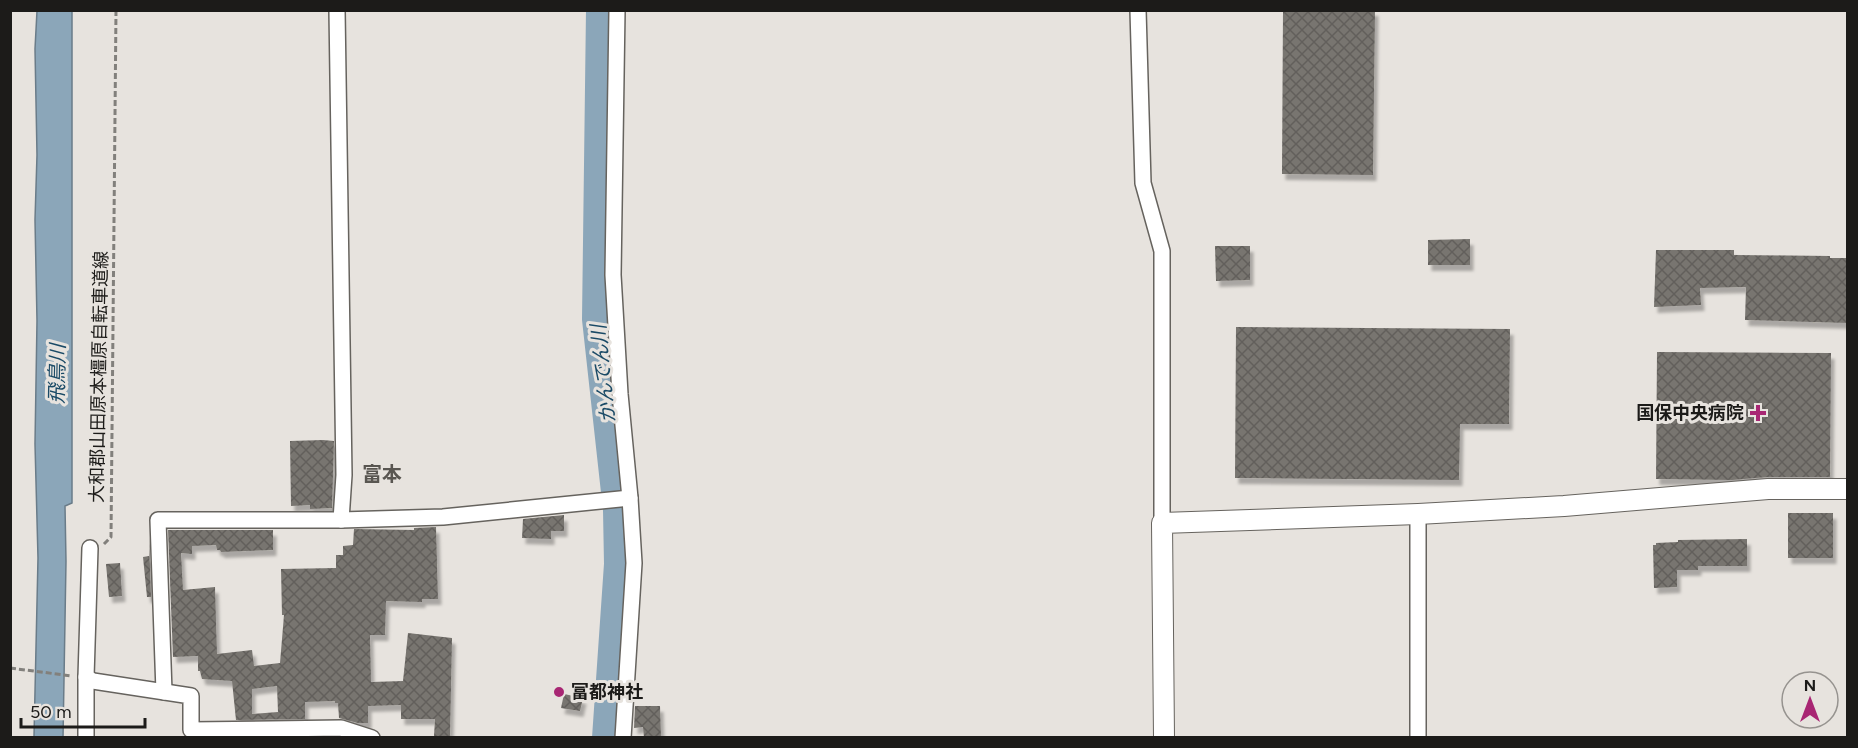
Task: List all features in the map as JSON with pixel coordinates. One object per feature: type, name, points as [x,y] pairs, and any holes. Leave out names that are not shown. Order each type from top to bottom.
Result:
[{"type":"street","points":[[337,10],[344,475],[341,520]]},
{"type":"street","points":[[617,10],[613,275],[634,563],[623,738]]},
{"type":"street","points":[[1138,10],[1143,183],[1162,251],[1164,738]]},
{"type":"street","points":[[1162,523],[1418,514],[1564,506],[1768,489],[1848,489]]},
{"type":"street","points":[[164,692],[159,520],[341,520],[443,517],[630,498]]},
{"type":"street","points":[[1418,514],[1418,738]]},
{"type":"street","points":[[86,738],[86,678],[97,546]]},
{"type":"street","points":[[86,678],[191,696],[191,730],[340,728],[372,738]]},
{"type":"path","name":"大和郡山田原本橿原自転車道線","points":[[97,546],[111,537],[116,10]]},
{"type":"path","points":[[10,668],[86,678]]},
{"type":"water","name":"飛鳥川","points":[[37,11],[72,11],[72,503],[65,506],[63,738],[34,737],[38,558],[35,444],[37,155],[35,49]]},
{"type":"building","points":[[1283,10],[1375,10],[1373,175],[1282,174]]},
{"type":"building","points":[[1470,239],[1470,265],[1428,265],[1428,240]]},
{"type":"building","points":[[1215,246],[1250,246],[1250,280],[1216,281]]},
{"type":"building","points":[[1656,250],[1734,250],[1734,255],[1848,258],[1848,323],[1745,320],[1746,287],[1700,288],[1701,305],[1654,307]]},
{"type":"building","points":[[1236,327],[1510,329],[1509,424],[1460,424],[1459,480],[1235,478]]},
{"type":"building","points":[[1657,352],[1831,353],[1830,477],[1768,477],[1732,480],[1656,479]]},
{"type":"building","points":[[290,441],[334,441],[332,508],[310,509],[310,505],[291,506]]},
{"type":"building","points":[[1788,513],[1833,513],[1833,558],[1788,558]]},
{"type":"building","points":[[564,515],[564,531],[551,531],[551,539],[522,538],[523,519]]},
{"type":"building","points":[[436,527],[438,599],[422,599],[422,602],[386,601],[385,635],[370,635],[371,682],[403,681],[408,633],[452,638],[450,736],[434,736],[435,719],[401,719],[401,705],[368,706],[368,723],[339,718],[338,703],[335,701],[305,702],[305,719],[236,720],[232,681],[202,679],[198,671],[198,656],[173,657],[168,530],[273,530],[273,550],[221,552],[217,550],[216,545],[192,546],[192,554],[181,553],[183,590],[215,587],[217,654],[252,650],[254,666],[280,663],[284,615],[282,615],[281,569],[336,568],[336,555],[343,555],[343,546],[353,545],[354,529],[414,530],[414,528]],"holes":[[[277,686],[278,712],[252,714],[252,689]]]},
{"type":"building","points":[[149,537],[151,597],[147,597],[143,557],[149,556]]},
{"type":"building","points":[[1747,539],[1747,566],[1698,566],[1698,570],[1677,570],[1677,587],[1654,588],[1653,545],[1656,543],[1678,542],[1678,540]]},
{"type":"building","points":[[120,563],[122,596],[109,597],[106,564]]},
{"type":"building","points":[[564,694],[583,698],[580,711],[561,708]]},
{"type":"building","points":[[635,706],[660,706],[661,738],[644,738],[643,727],[634,728]]},
{"type":"waterway","name":"かんでん川","points":[[601,10],[597,319],[618,510],[619,564],[607,738]]},
{"type":"place","name":"国保中央病院","points":[[1758,413]]},
{"type":"place","name":"富都神社","points":[[559,692]]},
{"type":"district","name":"富本","points":[[382,474]]}]
